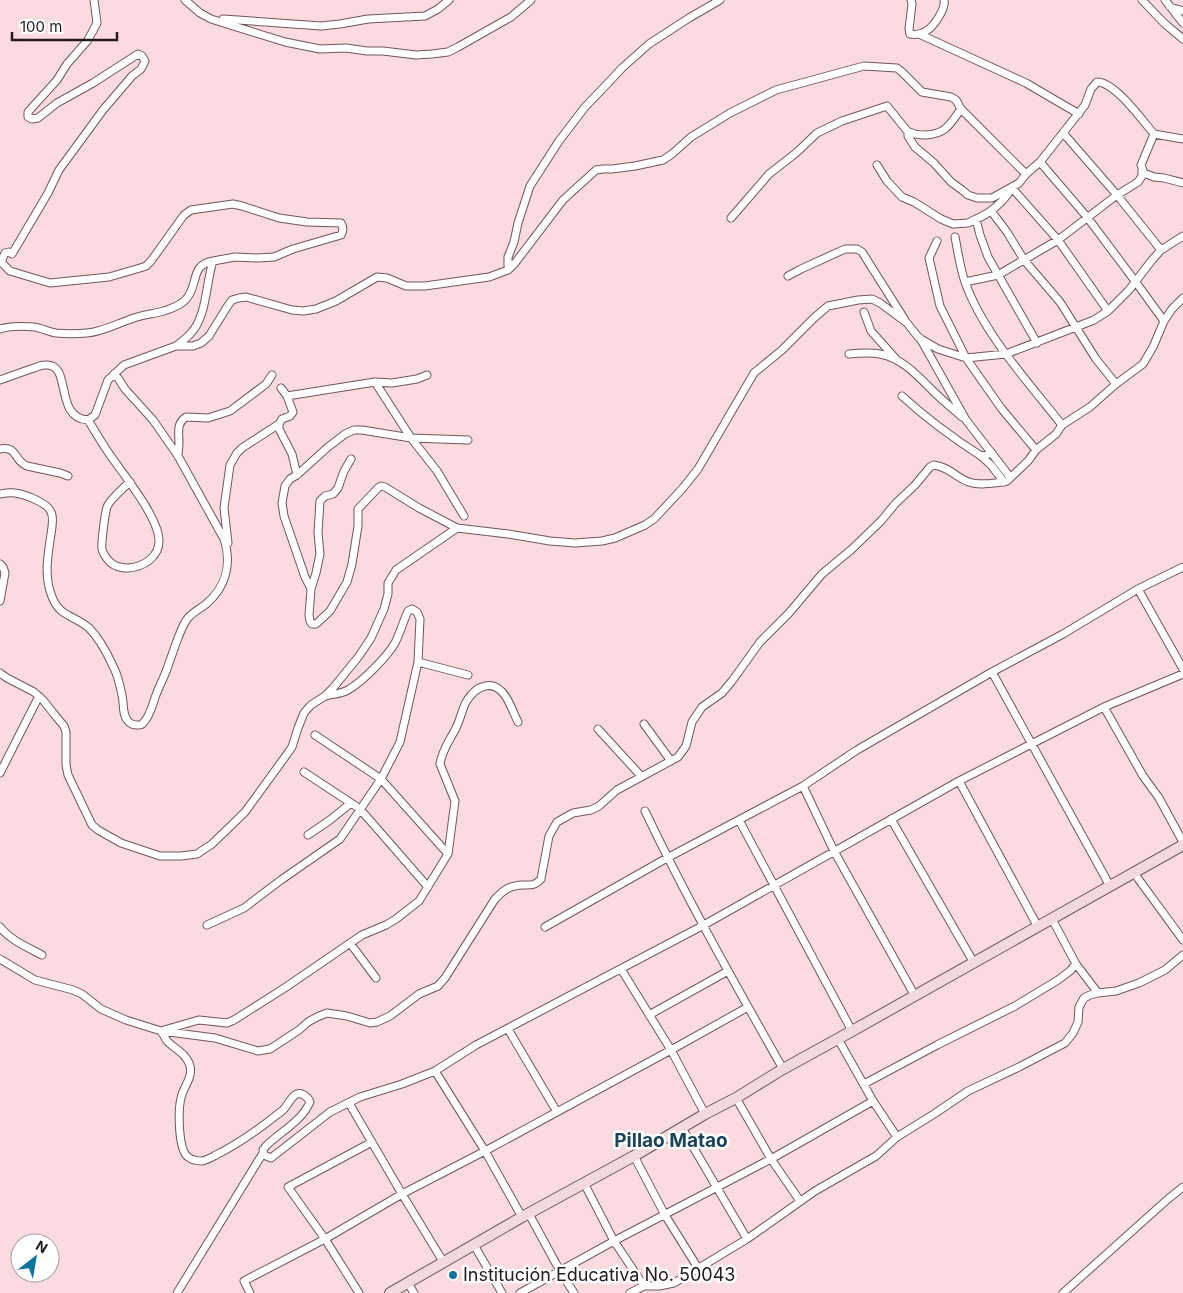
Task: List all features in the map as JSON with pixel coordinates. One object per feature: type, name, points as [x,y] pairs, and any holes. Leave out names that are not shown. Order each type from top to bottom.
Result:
[{"type":"street","points":[[0,329],[8,327],[34,327],[56,333],[89,333],[110,327],[178,306],[187,299],[194,286],[197,270],[206,262],[235,257],[274,257],[293,248],[341,235],[344,230],[340,224],[279,218],[233,204],[191,210],[180,219],[146,266],[109,277],[50,283],[10,271],[1,262],[5,253],[9,252],[12,254],[48,193],[59,170],[103,110],[132,76],[141,69],[145,61],[138,54],[93,84],[57,102],[38,118],[32,119],[28,117],[28,112],[57,80],[67,64],[88,40],[97,23],[94,0]]},
{"type":"street","points":[[185,0],[207,17],[285,42],[320,49],[346,48],[416,55],[448,52],[511,17],[531,0]]},
{"type":"street","points":[[207,17],[321,26],[368,19],[425,16],[449,0]]},
{"type":"street","points":[[508,270],[508,257],[530,186],[559,141],[585,107],[622,68],[650,44],[720,0]]},
{"type":"street","points":[[911,0],[909,29],[910,34],[914,35],[926,32],[939,17],[945,5],[944,0]]},
{"type":"street","points":[[1142,0],[1164,23],[1183,39]]},
{"type":"street","points":[[1165,0],[1183,23]]},
{"type":"street","points":[[1170,7],[1183,11]]},
{"type":"street","points":[[919,34],[1026,83],[1079,114]]},
{"type":"street","points":[[0,380],[45,364],[54,366],[58,369],[69,409],[76,416],[88,420],[95,415],[108,380],[124,365],[176,346],[193,346],[201,342],[208,336],[232,300],[246,297],[292,310],[303,311],[316,309],[336,301],[378,277],[387,278],[406,286],[425,286],[489,277],[508,270],[515,263],[563,200],[596,170],[635,166],[663,160],[691,137],[730,113],[776,90],[864,66],[897,68],[922,92],[952,97],[956,100],[961,110],[1026,174]]},
{"type":"street","points":[[908,132],[909,140],[915,147],[934,163],[951,182],[968,195],[977,198],[992,198],[1019,183],[1064,134],[1085,105],[1089,93],[1097,82],[1105,83],[1118,93],[1154,134],[1183,139]]},
{"type":"street","points":[[731,218],[769,174],[796,153],[817,133],[842,121],[887,106],[908,132],[923,135],[936,134],[942,132],[950,125],[961,110]]},
{"type":"street","points":[[1064,134],[1117,195],[1161,250]]},
{"type":"street","points":[[964,282],[998,275],[1058,240],[1117,195],[1138,182],[1142,176],[1140,165],[1154,134]]},
{"type":"street","points":[[1040,162],[1087,217],[1164,321]]},
{"type":"street","points":[[877,165],[887,181],[902,197],[914,202],[941,219],[954,224],[968,223],[987,214],[1012,188]]},
{"type":"street","points":[[1142,170],[1149,176],[1183,183]]},
{"type":"street","points":[[1012,188],[1058,240],[1108,310]]},
{"type":"street","points":[[991,210],[1024,260],[1060,302],[1096,359],[1116,384]]},
{"type":"street","points":[[976,219],[988,257],[1037,343]]},
{"type":"street","points":[[919,338],[938,349],[966,358],[1006,354],[1037,343],[1094,320],[1108,310],[1129,290],[1161,250],[1183,236]]},
{"type":"street","points":[[955,237],[964,282],[984,322],[1006,354],[1062,425]]},
{"type":"street","points":[[937,241],[929,258],[940,306],[966,358],[1001,408],[1036,450]]},
{"type":"street","points":[[788,276],[801,268],[846,249],[857,249],[862,252],[907,323],[919,338],[966,420],[1010,477]]},
{"type":"street","points":[[176,346],[192,332],[200,319],[213,261]]},
{"type":"street","points":[[0,959],[35,980],[82,994],[109,1014],[161,1031],[215,1038],[258,1051],[270,1048],[285,1040],[308,1022],[327,1013],[347,1016],[370,1023],[390,1016],[419,994],[438,986],[495,899],[502,892],[515,886],[533,885],[541,879],[549,836],[557,822],[573,813],[592,810],[617,790],[671,761],[683,752],[692,722],[702,707],[722,693],[760,642],[822,574],[881,521],[895,504],[916,485],[930,467],[934,464],[944,467],[967,482],[979,485],[1004,482],[1028,461],[1036,450],[1056,434],[1062,425],[1090,407],[1143,364],[1153,347],[1164,321],[1183,298]]},
{"type":"street","points":[[351,459],[338,488],[333,494],[325,496],[320,501],[318,533],[320,554],[311,589],[310,621],[312,624],[316,624],[330,611],[347,582],[358,526],[358,509],[381,486],[457,528],[576,543],[615,538],[654,519],[682,489],[698,469],[754,373],[785,347],[828,306],[872,299],[907,323]]},
{"type":"street","points":[[864,312],[871,331],[898,361],[923,380],[966,420]]},
{"type":"street","points":[[849,354],[865,352],[881,354],[898,361]]},
{"type":"street","points":[[114,374],[153,420],[178,456],[224,539],[228,551]]},
{"type":"street","points":[[178,456],[178,432],[183,419],[186,417],[208,418],[230,411],[266,384],[272,375]]},
{"type":"street","points":[[288,396],[374,382],[392,383],[417,379],[427,375]]},
{"type":"street","points":[[374,382],[437,471],[464,516]]},
{"type":"street","points":[[0,494],[13,493],[21,495],[39,502],[51,511],[52,521],[47,563],[50,594],[60,611],[88,628],[97,637],[118,678],[127,720],[137,726],[142,725],[146,721],[183,626],[188,617],[216,594],[227,570],[228,537],[224,508],[230,465],[242,448],[279,424],[293,412],[288,396],[281,388]]},
{"type":"street","points":[[902,396],[925,417],[981,456],[1004,482]]},
{"type":"street","points":[[88,420],[130,482],[156,529],[159,544],[153,557],[141,565],[124,568],[111,563],[102,548],[102,541],[107,507],[130,482]]},
{"type":"street","points":[[279,424],[292,454],[297,475]]},
{"type":"street","points":[[311,589],[299,560],[283,510],[282,503],[285,486],[290,479],[328,447],[345,434],[354,430],[412,438],[468,440]]},
{"type":"street","points":[[0,449],[13,451],[22,464],[27,466],[68,476]]},
{"type":"street","points":[[981,456],[992,453]]},
{"type":"street","points":[[0,673],[39,696],[64,726],[66,732],[66,765],[68,775],[92,825],[121,843],[160,856],[197,854],[212,844],[245,812],[292,747],[304,713],[333,688],[372,638],[384,609],[388,594],[388,582],[396,570],[457,528]]},
{"type":"street","points":[[0,564],[3,567],[0,601]]},
{"type":"street","points":[[545,927],[667,858],[803,786],[857,750],[992,672],[1063,634],[1138,590],[1183,567]]},
{"type":"street","points":[[1138,590],[1183,669]]},
{"type":"street","points":[[207,925],[244,908],[340,839],[382,779],[400,742],[418,662],[420,618],[418,612],[410,610],[407,613],[399,636],[393,646],[366,675],[347,690],[339,694],[325,696]]},
{"type":"street","points":[[418,662],[468,675]]},
{"type":"street","points":[[992,672],[1110,886]]},
{"type":"street","points":[[263,1153],[271,1158],[330,1112],[360,1097],[435,1071],[476,1045],[702,926],[959,781],[1104,707],[1183,674]]},
{"type":"street","points":[[161,1031],[199,1020],[226,1023],[234,1020],[362,935],[386,925],[419,901],[448,854],[455,801],[440,764],[441,757],[457,727],[467,702],[476,690],[484,685],[493,686],[506,697],[518,722]]},
{"type":"street","points":[[0,773],[39,696]]},
{"type":"street","points":[[390,1293],[736,1098],[783,1069],[1134,873],[1183,843],[1160,798],[1143,776],[1104,707]]},
{"type":"street","points":[[644,724],[671,761]]},
{"type":"street","points":[[598,729],[641,776]]},
{"type":"street","points":[[315,735],[382,779],[448,854]]},
{"type":"street","points":[[304,772],[360,809],[428,887]]},
{"type":"street","points":[[959,781],[1038,927]]},
{"type":"street","points":[[803,786],[834,852],[915,996]]},
{"type":"street","points":[[308,835],[351,803]]},
{"type":"street","points":[[644,811],[702,926],[783,1069]]},
{"type":"street","points":[[891,819],[974,963]]},
{"type":"street","points":[[739,820],[852,1032]]},
{"type":"street","points":[[1134,873],[1183,940]]},
{"type":"street","points":[[1052,918],[1076,964],[1098,992]]},
{"type":"street","points":[[0,927],[8,936],[42,955]]},
{"type":"street","points":[[350,943],[376,978]]},
{"type":"street","points":[[630,1293],[644,1286],[674,1283],[747,1239],[815,1191],[876,1156],[896,1137],[968,1091],[1065,1043],[1073,1033],[1078,1022],[1079,1007],[1082,1001],[1090,995],[1098,992],[1116,991],[1139,983],[1165,970],[1183,956]]},
{"type":"street","points":[[864,1084],[1015,1006],[1058,980],[1076,964]]},
{"type":"street","points":[[622,969],[671,1050],[705,1114]]},
{"type":"street","points":[[649,1015],[728,970]]},
{"type":"street","points":[[250,1293],[244,1282],[325,1239],[402,1194],[485,1151],[748,1007]]},
{"type":"street","points":[[508,1029],[557,1112]]},
{"type":"street","points":[[161,1031],[166,1040],[185,1057],[190,1066],[191,1071],[181,1096],[179,1111],[184,1151],[186,1156],[191,1159],[202,1161],[226,1150],[285,1108],[298,1094],[309,1099],[310,1102],[308,1108],[301,1116],[266,1146],[177,1293]]},
{"type":"street","points":[[838,1039],[873,1102],[896,1137]]},
{"type":"street","points":[[435,1071],[574,1293]]},
{"type":"street","points":[[736,1098],[771,1159],[800,1201]]},
{"type":"street","points":[[520,1293],[614,1241],[771,1159],[873,1102]]},
{"type":"street","points":[[349,1103],[444,1263]]},
{"type":"street","points":[[682,1128],[747,1239]]},
{"type":"street","points":[[359,1293],[325,1239],[288,1187],[372,1142]]},
{"type":"street","points":[[634,1156],[665,1215],[698,1268]]},
{"type":"street","points":[[584,1183],[614,1241],[644,1286]]},
{"type":"street","points":[[1063,1293],[1183,1187]]},
{"type":"street","points":[[474,1245],[502,1293]]},
{"type":"street","points":[[408,1284],[414,1293]]},
{"type":"place","name":"Institución Educativa No. 50043","points":[[453,1275]]},
{"type":"district","name":"Pillao Matao","points":[[671,1140]]}]
